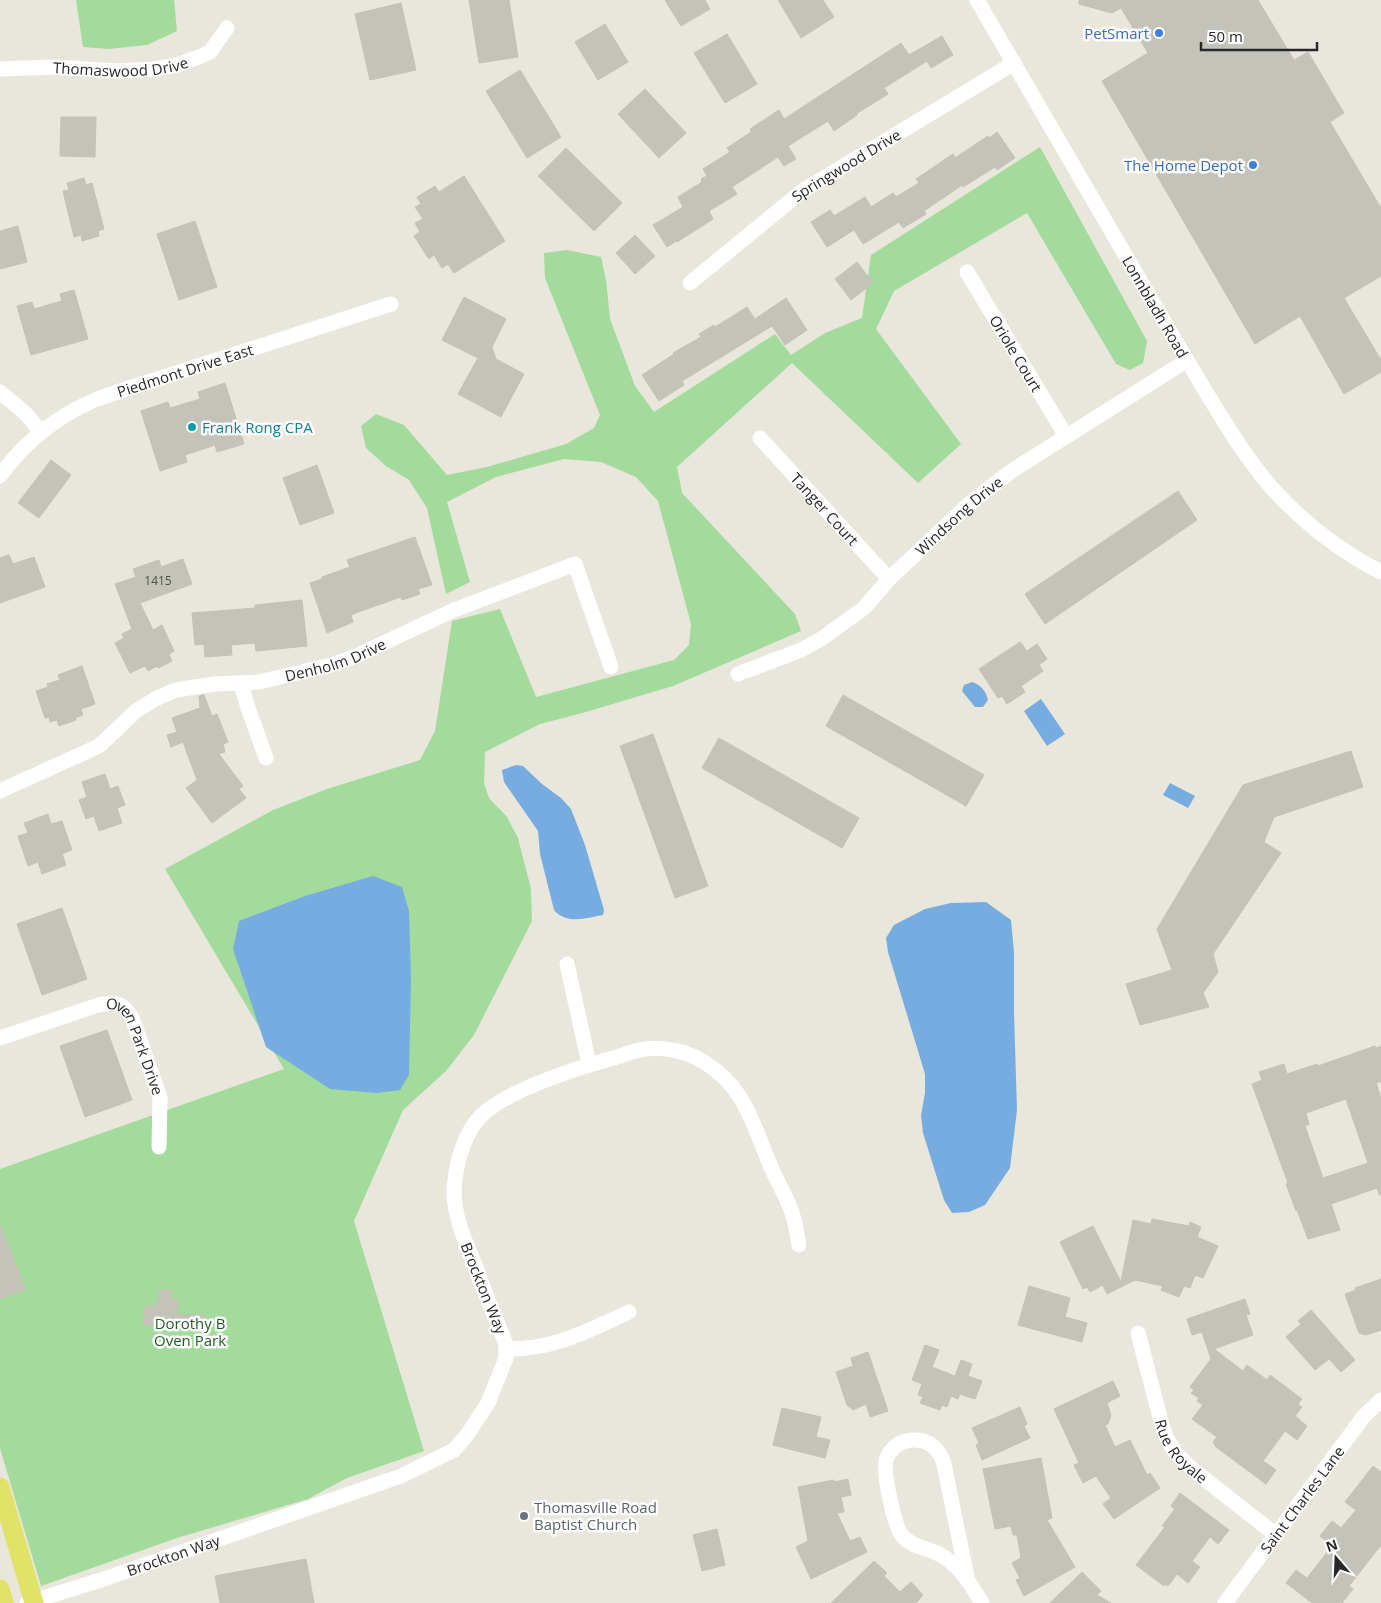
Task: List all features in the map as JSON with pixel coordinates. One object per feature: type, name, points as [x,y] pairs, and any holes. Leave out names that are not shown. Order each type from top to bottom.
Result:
[{"type":"main road","points":[[0,1487],[31,1602]]},
{"type":"main road","points":[[0,1589],[4,1603]]},
{"type":"street","name":"Lonnbladh Road","points":[[977,0],[1186,361],[1234,439],[1272,488],[1299,515],[1363,563],[1381,572]]},
{"type":"street","name":"Thomaswood Drive","points":[[0,69],[54,67],[117,71],[177,65],[199,58],[210,52],[227,28]]},
{"type":"street","name":"Springwood Drive","points":[[690,283],[801,192],[1014,63]]},
{"type":"street","name":"Oriole Court","points":[[967,272],[1066,436]]},
{"type":"street","name":"Piedmont Drive East","points":[[0,476],[20,450],[41,432],[82,406],[105,396],[390,304]]},
{"type":"street","name":"Windsong Drive","points":[[738,674],[801,650],[821,639],[864,608],[890,579],[969,504],[1010,472],[1186,361]]},
{"type":"street","points":[[0,392],[26,414],[41,432]]},
{"type":"street","name":"Tanger Court","points":[[760,438],[890,579]]},
{"type":"street","name":"Denholm Drive","points":[[0,790],[99,746],[136,711],[154,699],[176,690],[215,684],[259,682],[339,662],[356,656],[454,610],[574,564],[611,667]]},
{"type":"street","points":[[241,684],[266,758]]},
{"type":"street","points":[[567,964],[589,1064]]},
{"type":"street","name":"Oven Park Drive","points":[[0,1038],[98,1005],[114,1002],[123,1006],[132,1018],[160,1097],[160,1147]]},
{"type":"street","name":"Brockton Way","points":[[31,1602],[101,1580],[401,1476],[454,1450],[467,1435],[488,1403],[506,1358],[506,1349],[463,1237],[454,1191],[456,1173],[462,1150],[476,1122],[496,1103],[532,1086],[589,1064],[646,1049],[666,1049],[688,1055],[703,1062],[726,1079],[739,1093],[749,1111],[771,1168],[793,1215],[799,1245]]},
{"type":"street","points":[[506,1349],[546,1346],[572,1337],[628,1312]]},
{"type":"street","name":"Rue Royale","points":[[1138,1333],[1162,1425],[1175,1452],[1192,1469],[1276,1535]]},
{"type":"street","name":"Saint Charles Lane","points":[[1225,1603],[1364,1416],[1381,1400]]},
{"type":"street","points":[[966,1577],[946,1469],[939,1452],[929,1443],[919,1440],[908,1440],[897,1445],[890,1452],[886,1460],[885,1474],[896,1526],[901,1535],[911,1544],[937,1553],[956,1566],[966,1577],[982,1603]]},
{"type":"green space","points":[[76,0],[174,0],[177,31],[147,45],[109,49],[83,47]]},
{"type":"green space","name":"Dorothy B Oven Park","points":[[1040,147],[1147,341],[1143,363],[1130,370],[1116,364],[1027,213],[894,291],[876,329],[961,444],[918,483],[792,363],[677,467],[682,493],[795,614],[801,631],[673,686],[540,724],[485,752],[484,783],[489,798],[507,817],[518,838],[531,889],[532,921],[474,1035],[446,1071],[403,1110],[354,1221],[424,1451],[347,1478],[308,1499],[177,1538],[41,1586],[0,1448],[0,1169],[284,1069],[165,869],[273,810],[327,789],[420,760],[435,731],[452,621],[500,609],[536,697],[674,660],[689,645],[691,624],[658,501],[636,477],[601,462],[564,459],[496,477],[447,502],[470,582],[446,594],[427,508],[409,480],[386,466],[366,448],[361,426],[376,414],[404,425],[447,475],[487,467],[566,444],[594,428],[600,415],[545,278],[544,253],[567,250],[601,257],[606,280],[610,319],[635,386],[654,412],[775,334],[791,355],[825,333],[862,318],[871,255]]},
{"type":"water","points":[[972,682],[983,689],[986,694],[988,700],[983,707],[975,707],[962,691],[964,685]]},
{"type":"water","points":[[1041,699],[1065,734],[1047,746],[1024,711]]},
{"type":"water","points":[[516,765],[523,766],[542,784],[561,798],[571,809],[585,845],[604,910],[603,915],[571,919],[559,915],[554,910],[540,854],[538,831],[504,782],[502,770]]},
{"type":"water","points":[[1170,783],[1195,796],[1188,808],[1163,795]]},
{"type":"water","points":[[373,876],[402,887],[409,911],[411,979],[409,1075],[400,1090],[377,1093],[330,1089],[266,1047],[233,949],[239,921],[305,896]]},
{"type":"water","points":[[986,902],[1011,920],[1014,952],[1017,1110],[1010,1168],[985,1205],[969,1212],[952,1213],[944,1200],[923,1133],[921,1115],[925,1093],[925,1074],[888,952],[886,938],[894,925],[925,909],[951,903]]},
{"type":"building","points":[[469,0],[509,0],[518,57],[479,63]]},
{"type":"building","points":[[665,0],[705,0],[710,9],[681,26]]},
{"type":"building","points":[[778,0],[823,0],[834,17],[801,38]]},
{"type":"building","name":"The Home Depot","points":[[1079,0],[1258,0],[1294,60],[1308,52],[1344,113],[1330,122],[1381,208],[1381,276],[1344,298],[1381,360],[1381,372],[1344,394],[1300,316],[1255,344],[1102,81],[1148,53],[1121,8],[1112,13],[1079,4]]},
{"type":"building","points":[[401,3],[416,70],[370,80],[355,14]]},
{"type":"building","points":[[605,24],[628,62],[598,80],[575,42]]},
{"type":"building","points":[[727,34],[757,84],[725,103],[694,53]]},
{"type":"building","points":[[942,36],[953,55],[931,68],[927,61],[884,88],[888,94],[856,114],[834,131],[828,121],[788,146],[796,159],[784,166],[778,157],[732,187],[737,194],[709,211],[713,219],[667,247],[653,225],[683,207],[678,197],[702,182],[701,179],[707,176],[703,169],[730,152],[727,148],[751,132],[750,129],[779,110],[784,119],[901,43],[909,55]]},
{"type":"building","points":[[520,70],[561,137],[527,158],[486,91]]},
{"type":"building","points":[[645,89],[686,133],[659,158],[618,114]]},
{"type":"building","points":[[61,117],[96,117],[95,157],[60,156]]},
{"type":"building","points":[[997,132],[1015,158],[997,170],[995,167],[963,187],[962,185],[924,211],[926,214],[903,228],[899,222],[863,244],[854,230],[827,247],[811,222],[830,210],[834,216],[865,197],[871,207],[893,193],[896,197],[919,183],[916,179],[953,154],[955,158]]},
{"type":"building","points":[[566,148],[622,203],[594,231],[538,176]]},
{"type":"building","points":[[464,176],[505,241],[454,273],[448,264],[442,268],[434,255],[429,259],[414,236],[420,232],[415,223],[423,219],[415,207],[421,204],[417,197],[435,186],[439,192]]},
{"type":"building","points":[[84,178],[86,185],[92,183],[104,229],[98,231],[99,236],[82,241],[81,235],[74,237],[63,191],[69,190],[67,183]]},
{"type":"building","points":[[195,221],[217,287],[179,300],[157,234]]},
{"type":"building","points":[[18,226],[27,262],[0,269],[0,231]]},
{"type":"building","points":[[635,235],[655,256],[635,274],[616,253]]},
{"type":"building","points":[[857,262],[873,283],[851,300],[835,279]]},
{"type":"building","points":[[74,290],[88,339],[31,355],[17,306],[32,302],[34,309],[62,301],[60,294]]},
{"type":"building","points":[[464,297],[506,319],[492,347],[496,359],[524,374],[501,417],[458,394],[478,358],[442,340]]},
{"type":"building","points":[[786,298],[807,330],[785,345],[772,326],[682,381],[684,385],[659,401],[642,375],[673,353],[701,337],[699,334],[714,325],[715,327],[747,307],[755,319]]},
{"type":"building","name":"Frank Rong CPA","points":[[225,383],[244,444],[217,452],[215,445],[185,455],[187,462],[160,471],[141,411],[168,402],[170,408],[200,399],[198,392]]},
{"type":"building","points":[[51,460],[71,475],[39,518],[18,503]]},
{"type":"building","points":[[317,465],[334,513],[300,525],[283,478]]},
{"type":"building","points":[[1178,491],[1197,520],[1045,624],[1025,594]]},
{"type":"building","points":[[415,537],[432,585],[418,589],[420,594],[402,600],[401,597],[351,615],[353,622],[327,633],[310,583],[350,567],[347,560]]},
{"type":"building","points":[[9,555],[13,564],[34,557],[45,587],[0,603],[0,558]]},
{"type":"building","points":[[183,559],[192,584],[140,603],[153,630],[162,625],[174,651],[169,654],[172,661],[148,671],[145,666],[130,673],[115,643],[124,638],[122,634],[132,629],[115,584],[136,577],[133,569],[159,560],[161,567]]},
{"type":"building","points":[[302,600],[307,646],[256,651],[255,643],[231,645],[232,655],[205,657],[204,644],[195,645],[192,613],[255,608],[255,605]]},
{"type":"building","points":[[1020,642],[1027,651],[1037,644],[1047,659],[1039,665],[1043,671],[1021,686],[1025,692],[1007,704],[1002,696],[998,698],[979,669]]},
{"type":"building","points":[[82,666],[95,704],[81,709],[83,715],[75,718],[76,720],[59,726],[57,720],[50,722],[49,717],[45,718],[36,691],[48,687],[47,684],[60,680],[58,675]]},
{"type":"building","points":[[204,695],[212,716],[217,714],[228,742],[223,744],[225,752],[219,754],[243,786],[239,789],[246,798],[212,823],[186,788],[197,780],[183,742],[171,747],[167,735],[177,732],[172,718],[200,708],[199,696]]},
{"type":"building","points":[[843,695],[984,775],[966,806],[826,726]]},
{"type":"building","points":[[653,734],[708,886],[675,898],[620,746]]},
{"type":"building","points":[[719,738],[859,818],[842,848],[702,768]]},
{"type":"building","points":[[1351,751],[1363,787],[1274,817],[1264,842],[1281,853],[1213,954],[1218,972],[1203,993],[1209,1007],[1140,1025],[1126,984],[1172,970],[1157,929],[1243,785]]},
{"type":"building","points":[[105,774],[110,789],[118,786],[125,805],[117,808],[122,823],[99,831],[94,816],[86,819],[79,800],[87,797],[82,782]]},
{"type":"building","points":[[48,814],[51,824],[62,821],[72,850],[62,854],[66,865],[42,874],[38,862],[28,866],[18,836],[28,833],[24,823]]},
{"type":"building","points":[[62,908],[87,979],[42,995],[17,924]]},
{"type":"building","points":[[107,1030],[132,1100],[85,1117],[60,1046]]},
{"type":"building","points":[[1375,1046],[1376,1048],[1381,1046],[1381,1081],[1376,1083],[1381,1098],[1381,1194],[1379,1195],[1377,1188],[1331,1204],[1340,1230],[1308,1239],[1286,1184],[1288,1183],[1252,1084],[1262,1080],[1259,1072],[1284,1064],[1287,1074],[1317,1064],[1318,1066]],"holes":[[[1346,1099],[1368,1163],[1323,1178],[1305,1126],[1309,1124],[1306,1113]]]},
{"type":"building","points":[[1152,1219],[1189,1226],[1190,1222],[1201,1227],[1197,1237],[1218,1246],[1203,1278],[1195,1275],[1190,1288],[1184,1286],[1179,1297],[1161,1290],[1163,1286],[1135,1280],[1107,1294],[1103,1285],[1090,1292],[1087,1287],[1083,1289],[1060,1242],[1093,1226],[1121,1282],[1133,1220],[1151,1224]]},
{"type":"building","points":[[0,1225],[26,1289],[0,1299]]},
{"type":"building","points":[[1381,1279],[1381,1330],[1366,1335],[1359,1333],[1345,1294],[1356,1290],[1355,1288]]},
{"type":"building","points":[[1029,1286],[1070,1298],[1065,1317],[1087,1323],[1082,1342],[1018,1325]]},
{"type":"building","points":[[159,1290],[171,1290],[171,1299],[178,1299],[177,1314],[205,1315],[205,1327],[144,1325],[144,1306],[154,1307],[154,1304],[158,1304]]},
{"type":"building","points":[[1245,1299],[1250,1314],[1246,1315],[1253,1335],[1214,1349],[1243,1371],[1247,1365],[1267,1380],[1270,1375],[1302,1399],[1298,1404],[1302,1407],[1295,1416],[1307,1426],[1297,1440],[1285,1431],[1263,1461],[1276,1470],[1266,1484],[1216,1447],[1213,1442],[1217,1437],[1192,1419],[1203,1405],[1197,1401],[1199,1398],[1191,1393],[1194,1390],[1190,1387],[1211,1359],[1202,1332],[1192,1335],[1187,1319]]},
{"type":"building","points":[[1311,1310],[1355,1360],[1341,1372],[1329,1359],[1315,1370],[1286,1337],[1301,1324],[1298,1321]]},
{"type":"building","points":[[925,1345],[939,1350],[932,1367],[955,1376],[961,1360],[972,1364],[968,1376],[982,1381],[975,1399],[960,1394],[958,1399],[951,1396],[947,1407],[942,1405],[940,1410],[920,1403],[923,1397],[918,1395],[922,1384],[912,1380]]},
{"type":"building","points":[[868,1352],[888,1411],[870,1417],[866,1404],[853,1410],[847,1405],[836,1372],[853,1366],[851,1358]]},
{"type":"building","points":[[1113,1381],[1120,1396],[1107,1403],[1111,1415],[1108,1424],[1105,1425],[1115,1447],[1130,1440],[1147,1475],[1150,1473],[1160,1488],[1114,1519],[1103,1504],[1111,1498],[1096,1476],[1083,1483],[1074,1465],[1079,1463],[1054,1409]]},
{"type":"building","points":[[1020,1407],[1027,1424],[1024,1426],[1030,1438],[982,1460],[976,1445],[979,1443],[972,1428]]},
{"type":"building","points":[[782,1408],[821,1417],[816,1437],[830,1440],[825,1458],[773,1445]]},
{"type":"building","points":[[1041,1458],[1052,1518],[1047,1520],[1075,1567],[1024,1596],[1016,1580],[1020,1578],[1012,1563],[1021,1558],[1017,1535],[1013,1535],[1011,1526],[995,1529],[983,1469]]},
{"type":"building","points":[[1373,1466],[1381,1472],[1381,1545],[1349,1586],[1353,1589],[1342,1603],[1312,1603],[1286,1583],[1296,1570],[1307,1578],[1332,1546],[1320,1536],[1332,1521],[1341,1528],[1356,1510],[1345,1502]]},
{"type":"building","points":[[848,1479],[851,1495],[841,1497],[844,1512],[837,1513],[850,1541],[860,1537],[867,1552],[811,1579],[796,1547],[808,1541],[798,1487]]},
{"type":"building","points":[[1180,1493],[1229,1530],[1218,1544],[1210,1537],[1192,1561],[1200,1567],[1188,1583],[1177,1574],[1168,1586],[1165,1584],[1164,1586],[1136,1565],[1165,1527],[1162,1526],[1175,1509],[1171,1506]]},
{"type":"building","points":[[717,1529],[725,1565],[702,1571],[693,1535]]},
{"type":"building","points":[[306,1559],[314,1603],[220,1603],[215,1576]]},
{"type":"building","points":[[874,1561],[887,1573],[884,1576],[900,1592],[911,1582],[923,1595],[916,1603],[831,1603]]},
{"type":"building","points":[[1082,1572],[1101,1591],[1097,1595],[1111,1603],[1050,1603]]},
{"type":"place","name":"PetSmart","points":[[1159,33]]},
{"type":"place","name":"The Home Depot","points":[[1253,165]]},
{"type":"place","name":"Frank Rong CPA","points":[[192,427]]},
{"type":"place","name":"Thomasville Road Baptist Church","points":[[524,1516]]}]
